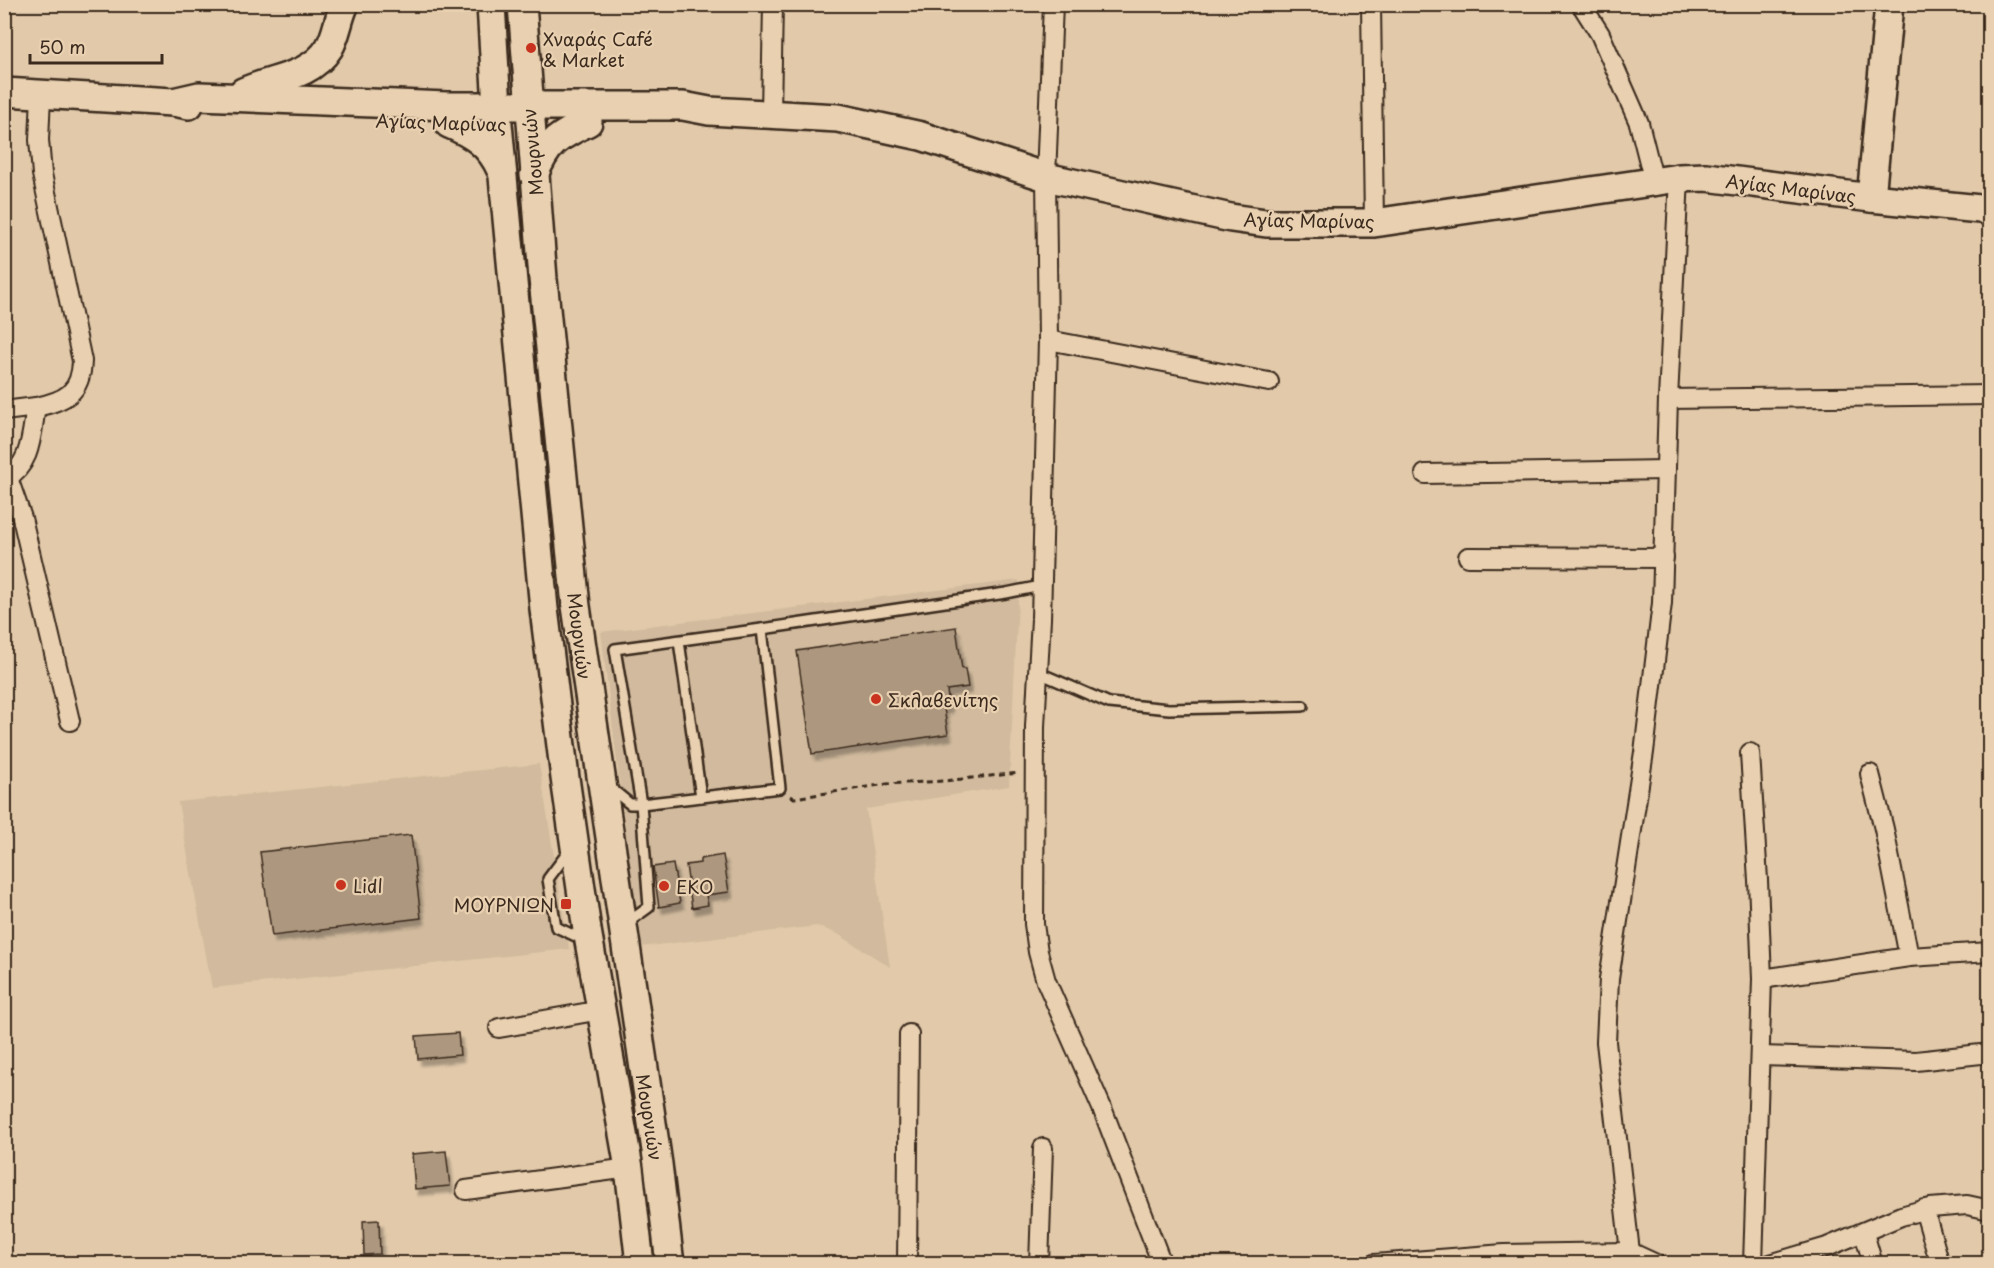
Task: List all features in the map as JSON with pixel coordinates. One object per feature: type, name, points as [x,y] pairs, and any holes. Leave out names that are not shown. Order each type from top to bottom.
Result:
[{"type":"main road","points":[[234,97],[257,85],[309,69],[322,58],[330,46],[345,4]]},
{"type":"main road","name":"Μουρνιών","points":[[491,4],[498,115],[544,609],[574,844],[629,1168],[640,1263]]},
{"type":"main road","name":"Μουρνιών","points":[[522,4],[534,175],[563,493],[576,606],[658,1164],[670,1263]]},
{"type":"main road","points":[[1871,198],[1889,4]]},
{"type":"main road","points":[[525,49],[543,84],[551,92],[587,113],[550,144],[534,175]]},
{"type":"main road","points":[[495,58],[488,76],[479,89],[448,115],[484,142],[494,155],[504,176]]},
{"type":"main road","name":"Αγίας Μαρίνας","points":[[4,92],[173,102],[198,107],[374,120],[448,115],[587,113],[683,106],[709,111],[838,118],[921,136],[1046,177],[1231,218],[1266,223],[1374,223],[1667,180],[1706,177],[1989,210]]},
{"type":"main road","name":"Αγίας Μαρίνας","points":[[173,102],[199,96],[234,97],[448,115]]},
{"type":"street","points":[[771,113],[773,4]]},
{"type":"street","points":[[1053,4],[1046,177],[1048,340],[1034,771],[1034,924],[1038,952],[1046,981],[1102,1108],[1162,1263]]},
{"type":"street","points":[[1371,4],[1374,223]]},
{"type":"street","points":[[1581,4],[1600,34],[1667,180],[1668,399],[1662,603],[1644,752],[1609,979],[1607,1006],[1606,1042],[1632,1258]]},
{"type":"street","points":[[4,411],[36,407],[64,399],[76,388],[82,375],[82,361],[42,174],[39,140],[42,95]]},
{"type":"street","points":[[1048,340],[1269,382]]},
{"type":"street","points":[[1668,399],[1989,395]]},
{"type":"street","points":[[36,407],[28,453],[18,471],[6,479],[22,518],[70,721]]},
{"type":"street","points":[[1425,474],[1666,470]]},
{"type":"street","points":[[1468,557],[1664,558]]},
{"type":"street","points":[[1750,753],[1762,979],[1753,1263]]},
{"type":"street","points":[[1870,774],[1884,829],[1909,957]]},
{"type":"street","points":[[1762,979],[1909,957],[1989,952]]},
{"type":"street","points":[[499,1028],[601,1010]]},
{"type":"street","points":[[907,1263],[909,1034]]},
{"type":"street","points":[[1760,1056],[1916,1060],[1989,1053]]},
{"type":"street","points":[[1039,1263],[1043,1148]]},
{"type":"street","points":[[466,1190],[629,1168]]},
{"type":"street","points":[[1770,1263],[1827,1246],[1924,1209],[1967,1205],[1989,1210]]},
{"type":"street","points":[[1924,1209],[1940,1263]]},
{"type":"street","points":[[1864,1233],[1873,1263]]},
{"type":"street","points":[[1374,1263],[1504,1254],[1632,1258],[1656,1263]]},
{"type":"lane","points":[[623,926],[649,907],[641,804],[615,649],[1006,594],[1041,586]]},
{"type":"lane","points":[[600,779],[630,804],[780,788],[762,629]]},
{"type":"lane","points":[[679,641],[700,797]]},
{"type":"lane","points":[[1037,672],[1109,703],[1169,709],[1302,706]]},
{"type":"lane","points":[[574,844],[548,879],[556,927],[589,942]]},
{"type":"path","points":[[780,788],[794,798],[887,784],[944,781],[1034,771]]},
{"type":"shaded area","points":[[1019,580],[1009,786],[866,809],[890,967],[838,934],[817,926],[640,947],[601,632]]},
{"type":"shaded area","points":[[539,764],[569,949],[212,988],[178,802]]},
{"type":"building","name":"Σκλαβενίτης","points":[[956,627],[962,669],[965,669],[968,687],[947,690],[949,707],[944,708],[948,734],[812,754],[797,651]]},
{"type":"building","name":"Lidl","points":[[411,835],[421,918],[272,936],[260,852]]},
{"type":"building","points":[[723,855],[729,892],[706,895],[708,905],[692,908],[686,865],[700,863],[700,859]]},
{"type":"building","points":[[673,864],[680,903],[659,907],[653,867]]},
{"type":"building","points":[[458,1033],[460,1055],[418,1059],[416,1036]]},
{"type":"building","points":[[446,1151],[450,1186],[415,1189],[412,1154]]},
{"type":"building","points":[[379,1220],[380,1254],[364,1255],[363,1221]]},
{"type":"place","name":"Χναράς Café & Market","points":[[531,48]]},
{"type":"place","name":"Σκλαβενίτης","points":[[876,699]]},
{"type":"place","name":"Lidl","points":[[341,885]]},
{"type":"place","name":"EKO","points":[[664,886]]},
{"type":"place","name":"ΜΟΥΡΝΙΩΝ","points":[[566,904]]}]
